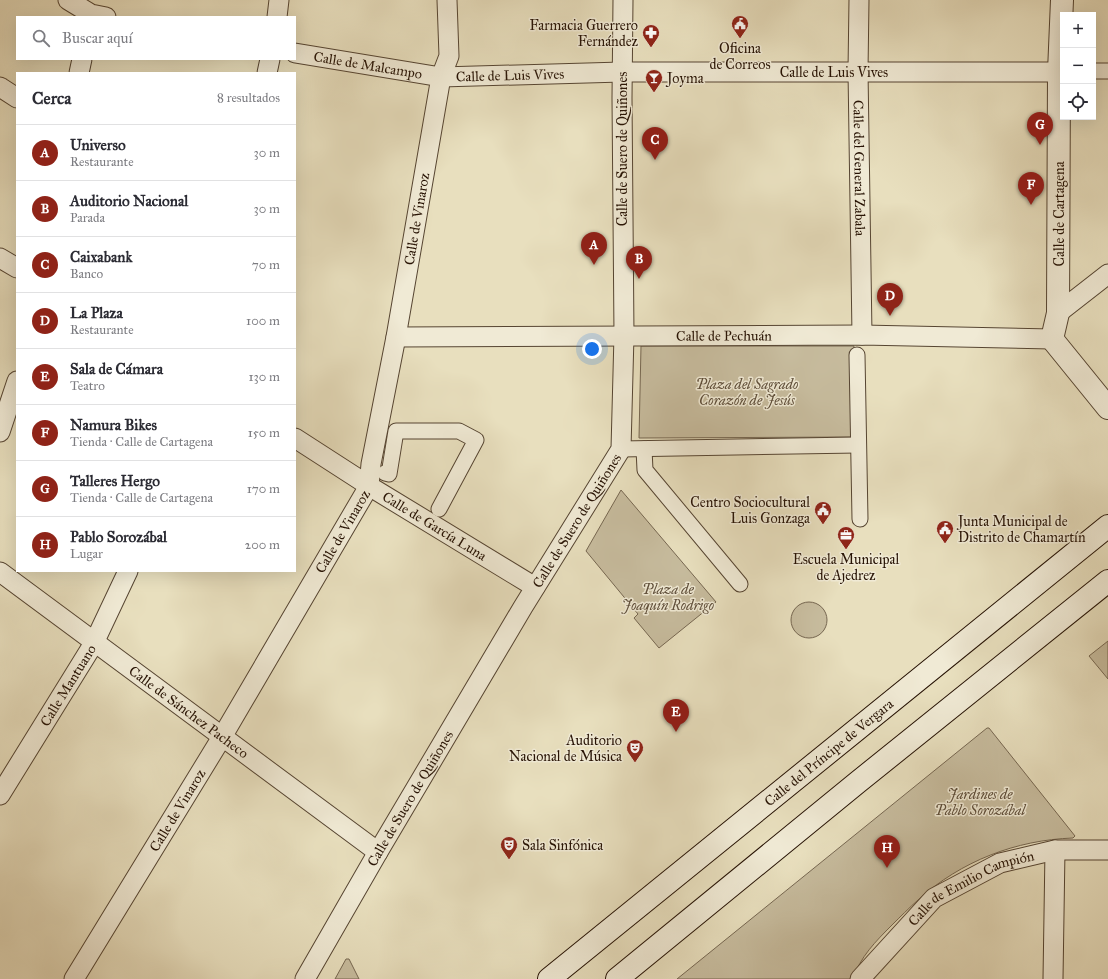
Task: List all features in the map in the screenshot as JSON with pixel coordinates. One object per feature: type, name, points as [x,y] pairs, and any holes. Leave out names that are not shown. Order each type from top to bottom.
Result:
[{"type":"main road","name":"Calle de Cartagena","points":[[1061,48],[1062,0]]},
{"type":"main road","name":"Calle de Cartagena","points":[[1052,339],[1058,313],[1061,84]]},
{"type":"main road","points":[[1052,339],[1108,408]]},
{"type":"main road","name":"Calle del Príncipe de Vergara","points":[[549,979],[1108,526]]},
{"type":"main road","points":[[617,979],[1108,580]]},
{"type":"street","points":[[68,0],[95,12]]},
{"type":"street","points":[[277,16],[280,0]]},
{"type":"street","name":"Calle de Vinaroz","points":[[74,979],[222,738],[369,486],[371,464],[396,337],[441,77],[449,56],[447,0]]},
{"type":"street","name":"Calle de Suero de Quiñones","points":[[305,979],[378,852],[535,587],[621,449],[624,335],[622,72],[623,0]]},
{"type":"street","name":"Calle del General Zabala","points":[[859,0],[858,71],[862,335]]},
{"type":"street","name":"Calle de Malcampo","points":[[296,53],[441,77]]},
{"type":"street","points":[[79,72],[82,60]]},
{"type":"street","points":[[267,72],[270,60]]},
{"type":"street","points":[[1096,72],[1108,71]]},
{"type":"street","name":"Calle de Luis Vives","points":[[441,77],[622,72],[1060,72]]},
{"type":"street","points":[[0,87],[16,97]]},
{"type":"street","points":[[0,258],[16,267]]},
{"type":"street","points":[[1058,313],[1108,274]]},
{"type":"street","name":"Calle de Pechuán","points":[[396,337],[862,335],[1052,339]]},
{"type":"street","points":[[857,355],[860,519]]},
{"type":"street","points":[[0,432],[16,384]]},
{"type":"street","points":[[385,472],[389,474],[396,431],[458,431],[476,440],[439,509]]},
{"type":"street","name":"Calle de García Luna","points":[[296,439],[369,486],[535,587]]},
{"type":"street","points":[[621,449],[858,445]]},
{"type":"street","points":[[644,449],[645,470],[740,584]]},
{"type":"street","name":"Calle de Sánchez Pacheco","points":[[0,572],[222,738],[378,852]]},
{"type":"street","name":"Calle Mantuano","points":[[0,795],[94,643],[128,572]]},
{"type":"street","points":[[1053,979],[1055,850]]},
{"type":"street","name":"Calle de Emilio Campión","points":[[860,979],[934,898],[1000,863],[1055,850],[1108,850]]},
{"type":"green space","name":"Plaza del Sagrado Corazón de Jesús","points":[[641,346],[854,346],[852,437],[639,438]]},
{"type":"green space","name":"Plaza de Joaquín Rodrigo","points":[[621,490],[716,602],[659,648],[634,618],[638,614],[586,551]]},
{"type":"green space","points":[[809,602],[819,605],[824,610],[827,620],[824,630],[819,635],[809,638],[799,635],[794,630],[791,620],[794,610],[799,605]]},
{"type":"green space","points":[[1108,641],[1108,679],[1089,656]]},
{"type":"green space","name":"Jardines de Pablo Sorozábal","points":[[987,728],[989,728],[1075,836],[1073,838],[1031,843],[1010,848],[990,855],[952,874],[918,900],[880,937],[864,956],[853,979],[677,979]]},
{"type":"green space","points":[[346,959],[349,959],[359,979],[335,979]]},
{"type":"place","name":"Oficina de Correos","points":[[740,39]]},
{"type":"place","name":"Farmacia Guerrero Fernández","points":[[651,48]]},
{"type":"place","name":"Joyma","points":[[654,93]]},
{"type":"place","name":"Talleres Hergo","points":[[1040,145]]},
{"type":"place","name":"Caixabank","points":[[655,160]]},
{"type":"place","name":"Namura Bikes","points":[[1031,205]]},
{"type":"place","name":"Universo","points":[[594,265]]},
{"type":"place","name":"Auditorio Nacional","points":[[639,279]]},
{"type":"place","name":"La Plaza","points":[[890,316]]},
{"type":"place","name":"Centro Sociocultural Luis Gonzaga","points":[[823,525]]},
{"type":"place","name":"Junta Municipal de Distrito de Chamartín","points":[[945,544]]},
{"type":"place","name":"Escuela Municipal de Ajedrez","points":[[846,550]]},
{"type":"place","name":"Sala de Cámara","points":[[676,732]]},
{"type":"place","name":"Auditorio Nacional de Música","points":[[635,763]]},
{"type":"place","name":"Sala Sinfónica","points":[[509,860]]},
{"type":"place","name":"Pablo Sorozábal","points":[[887,868]]}]
